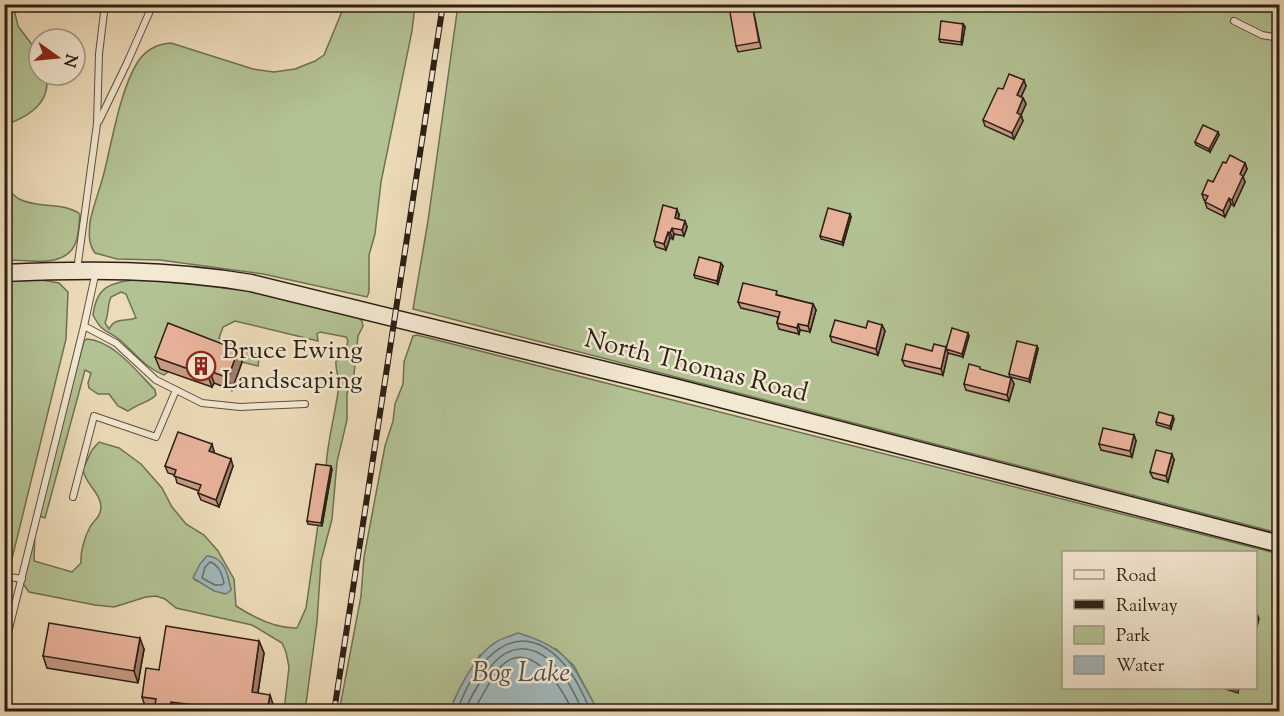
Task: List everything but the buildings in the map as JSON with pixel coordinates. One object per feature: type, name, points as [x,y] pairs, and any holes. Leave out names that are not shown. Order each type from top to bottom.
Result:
[{"type":"main road","name":"North Thomas Road","points":[[4,273],[133,270],[183,273],[295,292],[387,318],[689,391],[1280,544]]},
{"type":"lane","points":[[76,271],[97,124],[99,54],[105,4]]},
{"type":"lane","points":[[97,124],[153,4]]},
{"type":"lane","points":[[1234,21],[1262,35],[1280,38]]},
{"type":"lane","points":[[4,649],[96,271]]},
{"type":"lane","points":[[84,326],[116,343],[156,380],[202,403],[240,407],[305,404]]},
{"type":"lane","points":[[73,497],[94,416],[156,437],[176,390]]},
{"type":"lane","points":[[4,576],[22,579]]},
{"type":"green space","points":[[345,4],[415,5],[412,31],[381,182],[375,234],[369,255],[367,297],[263,274],[160,260],[117,259],[95,253],[90,238],[91,216],[121,102],[131,74],[147,51],[156,46],[171,43],[253,69],[274,72],[295,69],[324,55]]},
{"type":"green space","points":[[4,5],[13,5],[18,26],[27,38],[27,87],[47,87],[42,101],[36,108],[22,118],[5,125]]},
{"type":"green space","points":[[458,5],[1279,5],[1279,533],[413,309],[428,221]]},
{"type":"green space","points":[[5,186],[17,198],[26,202],[65,208],[80,214],[77,239],[71,251],[55,260],[5,260]]},
{"type":"green space","points":[[140,279],[244,290],[357,317],[362,321],[354,374],[347,394],[347,420],[337,462],[332,519],[321,561],[317,622],[305,711],[284,711],[289,667],[286,652],[282,643],[252,625],[176,608],[165,599],[156,596],[114,607],[95,605],[29,592],[21,581],[35,531],[34,561],[72,572],[81,563],[85,539],[101,507],[83,469],[92,450],[99,442],[119,448],[141,464],[162,488],[172,507],[186,524],[204,535],[218,551],[234,579],[236,606],[265,622],[289,628],[297,628],[306,608],[339,384],[336,361],[344,357],[348,341],[346,337],[320,332],[317,334],[318,341],[235,321],[223,327],[219,338],[256,354],[259,359],[258,366],[242,362],[160,369],[168,372],[164,375],[146,364],[120,340],[102,328],[93,315],[95,304],[103,290],[115,283]],"holes":[[[121,292],[126,294],[136,318],[117,321],[109,329],[105,323],[110,300],[111,297]],[[209,556],[219,561],[227,574],[231,590],[224,594],[195,580],[194,575]]]},
{"type":"green space","points":[[42,280],[59,283],[68,292],[66,339],[5,587],[5,281]]},
{"type":"green space","points":[[417,335],[1279,554],[1279,711],[598,711],[574,666],[556,649],[480,655],[450,711],[339,712],[361,596],[364,557],[385,446],[393,421],[395,404],[403,384],[404,362],[413,336]]},
{"type":"green space","points":[[87,339],[97,341],[116,351],[155,390],[156,395],[128,411],[118,406],[109,394],[98,394],[89,388],[91,373],[85,370],[45,518],[37,515],[84,341]]},
{"type":"water","points":[[207,556],[218,560],[225,568],[231,590],[226,594],[214,591],[193,578]]},
{"type":"water","name":"Bog Lake","points":[[518,633],[536,639],[560,653],[576,672],[598,711],[450,711],[475,663],[496,642]]},
{"type":"railway","points":[[334,712],[443,4]]},
{"type":"place","name":"Bruce Ewing Landscaping","points":[[201,366]]}]
